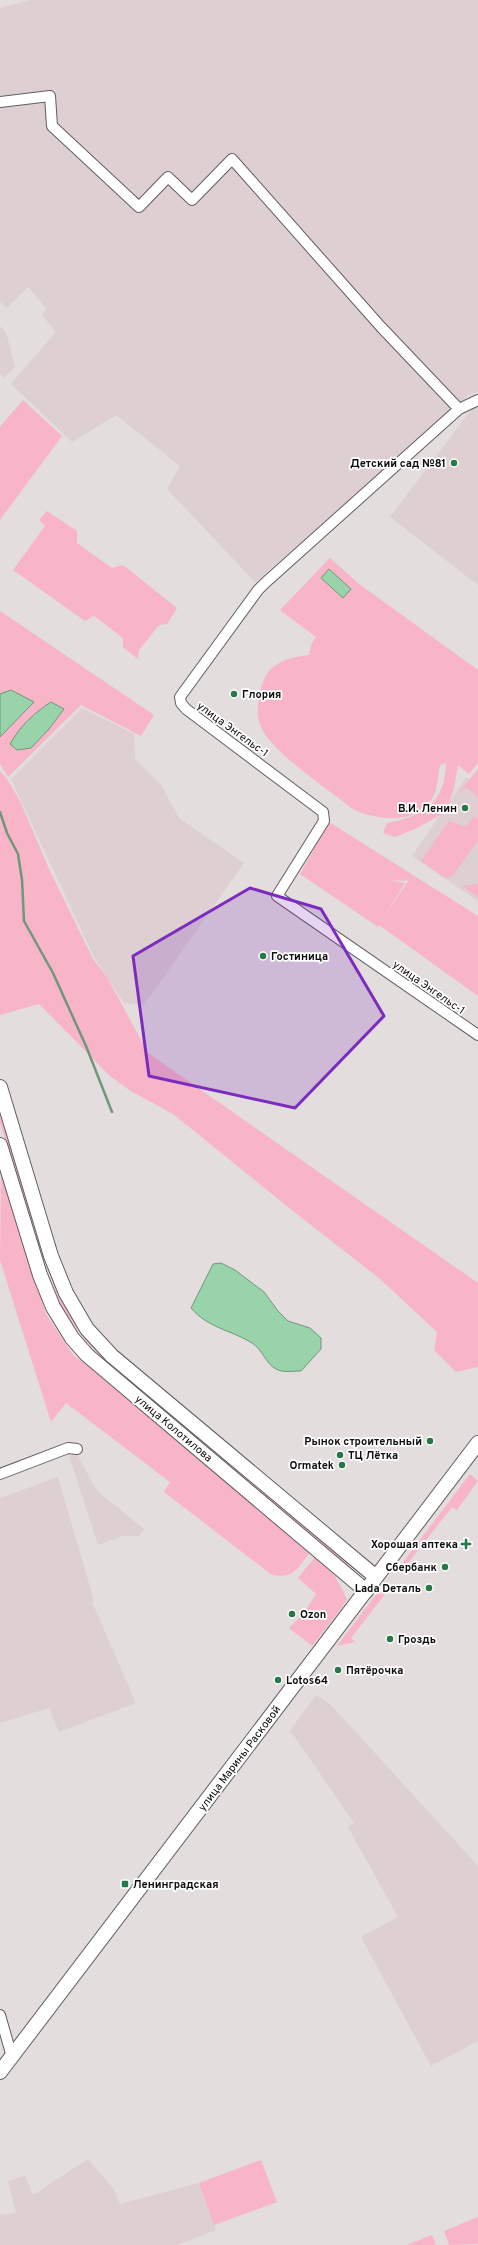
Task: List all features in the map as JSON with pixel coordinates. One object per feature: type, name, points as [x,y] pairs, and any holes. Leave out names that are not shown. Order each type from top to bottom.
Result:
[{"type":"main road","name":"улица Колотилова","points":[[0,1087],[42,1227],[66,1293],[87,1329],[112,1356],[376,1577]]},
{"type":"main road","name":"улица Колотилова","points":[[0,1145],[4,1169],[27,1232],[40,1275],[53,1307],[72,1338],[87,1355],[366,1591]]},
{"type":"main road","points":[[27,1232],[42,1227]]},
{"type":"main road","name":"улица Марины Расковой","points":[[0,2072],[478,1443]]},
{"type":"street","points":[[0,102],[50,96],[52,126],[138,207],[168,177],[192,200],[232,159],[376,322],[458,409]]},
{"type":"street","name":"улица Энгельс-1","points":[[478,400],[458,409],[258,590],[180,697],[181,703],[186,709],[323,812],[324,821],[277,896],[478,1035]]},
{"type":"street","points":[[0,1474],[68,1448],[77,1448]]},
{"type":"street","points":[[0,2015],[12,2056]]},
{"type":"highlighted area","points":[[250,888],[321,909],[384,1016],[295,1108],[149,1076],[133,956]]},
{"type":"shaded area","points":[[30,0],[478,0],[478,392],[468,395],[428,433],[255,582],[167,489],[180,466],[116,415],[72,442],[11,384],[56,332],[42,315],[47,309],[28,287],[7,308],[0,302],[0,8]]},
{"type":"shaded area","points":[[0,326],[6,332],[15,367],[4,378],[0,373]]},
{"type":"shaded area","points":[[23,400],[62,436],[0,520],[0,427]]},
{"type":"shaded area","name":"Детский сад №81","points":[[474,406],[478,409],[478,585],[390,517]]},
{"type":"shaded area","points":[[47,511],[77,531],[77,543],[112,568],[123,565],[177,608],[167,624],[159,625],[139,650],[138,659],[123,647],[123,638],[94,616],[85,621],[13,570],[45,526],[39,520]]},
{"type":"shaded area","points":[[330,558],[359,584],[478,670],[478,763],[469,774],[458,765],[454,788],[446,812],[415,829],[395,837],[383,833],[387,823],[411,817],[421,812],[437,798],[445,777],[446,763],[440,765],[434,795],[427,805],[419,812],[398,818],[375,817],[354,810],[303,771],[276,748],[267,737],[259,722],[258,701],[262,685],[269,671],[280,662],[294,657],[309,655],[311,645],[316,637],[280,610]]},
{"type":"shaded area","points":[[329,569],[351,589],[343,598],[321,578]]},
{"type":"shaded area","points":[[0,611],[154,715],[141,736],[81,705],[8,777],[0,764]]},
{"type":"shaded area","points":[[11,690],[34,702],[0,737],[0,694]]},
{"type":"shaded area","points":[[51,702],[64,709],[49,729],[31,748],[17,750],[10,744],[18,731],[33,715]]},
{"type":"shaded area","points":[[82,708],[134,734],[135,759],[161,785],[179,818],[244,863],[144,1005],[124,1003],[94,957],[11,779]]},
{"type":"shaded area","points":[[478,769],[478,797],[466,787],[459,792]]},
{"type":"shaded area","points":[[0,771],[7,779],[20,801],[50,871],[93,959],[107,977],[148,1053],[478,1283],[478,1367],[456,1372],[434,1350],[437,1332],[380,1279],[173,1114],[129,1090],[110,1076],[39,1004],[0,1015]]},
{"type":"shaded area","points":[[478,776],[478,901],[412,856],[466,777],[474,782]]},
{"type":"shaded area","points":[[474,816],[478,819],[478,840],[454,874],[448,878],[443,877],[421,861],[449,821],[466,827]]},
{"type":"shaded area","points":[[329,822],[478,916],[478,996],[379,925],[378,927],[300,874]],"holes":[[[401,878],[408,881],[382,920],[405,883],[390,880],[406,881]]]},
{"type":"shaded area","points":[[478,884],[478,897],[462,886]]},
{"type":"shaded area","points":[[0,1100],[37,1220],[31,1223],[0,1123]]},
{"type":"shaded area","points":[[1,1173],[46,1314],[73,1355],[106,1379],[310,1552],[299,1567],[291,1574],[279,1576],[272,1575],[164,1492],[170,1482],[66,1403],[51,1422],[0,1260]]},
{"type":"shaded area","points":[[41,1232],[77,1316],[344,1556],[354,1569],[340,1560],[100,1356],[86,1341],[62,1309],[35,1234]]},
{"type":"shaded area","points":[[221,1263],[235,1270],[264,1292],[278,1311],[288,1321],[310,1328],[321,1338],[321,1349],[301,1371],[285,1371],[276,1369],[269,1364],[259,1349],[252,1343],[205,1320],[191,1308],[213,1264]]},
{"type":"shaded area","points":[[77,1454],[96,1490],[144,1529],[139,1536],[123,1536],[98,1545],[69,1456]]},
{"type":"shaded area","points":[[470,1474],[478,1481],[457,1510],[452,1507],[404,1568],[401,1565]]},
{"type":"shaded area","points":[[58,1477],[94,1601],[92,1602],[136,1703],[59,1732],[49,1708],[0,1723],[0,1498]]},
{"type":"shaded area","points":[[315,1557],[335,1576],[347,1599],[312,1646],[289,1628],[304,1613],[316,1594],[298,1578]]},
{"type":"shaded area","points":[[389,1589],[351,1638],[355,1642],[337,1646],[378,1592]]},
{"type":"shaded area","points":[[316,1695],[332,1706],[478,1866],[478,2041],[431,2066],[361,1937],[398,1917],[348,1827],[354,1823],[295,1737],[289,1732]]},
{"type":"shaded area","points":[[88,2159],[113,2188],[120,2204],[199,2183],[216,2230],[177,2245],[0,2245],[0,2215],[16,2213],[8,2182],[25,2175],[33,2195]]},
{"type":"shaded area","points":[[261,2160],[277,2202],[214,2225],[199,2183]]},
{"type":"shaded area","points":[[478,2217],[478,2244],[449,2245],[444,2231]]},
{"type":"shaded area","points":[[432,2235],[436,2245],[407,2245]]},
{"type":"waterway","points":[[0,812],[7,833],[18,854],[22,880],[24,921],[53,973],[86,1046],[112,1112]]},
{"type":"place","name":"Детский сад №81","points":[[454,463]]},
{"type":"place","name":"Глория","points":[[234,694]]},
{"type":"place","name":"В.И. Ленин","points":[[465,808]]},
{"type":"place","name":"Гостиница","points":[[263,956]]},
{"type":"place","name":"Рынок строительный","points":[[430,1441]]},
{"type":"place","name":"ТЦ Лётка","points":[[340,1455]]},
{"type":"place","name":"Ormatek","points":[[342,1465]]},
{"type":"place","name":"Хорошая аптека","points":[[466,1544]]},
{"type":"place","name":"Сбербанк","points":[[445,1567]]},
{"type":"place","name":"Lada Dеталь","points":[[429,1588]]},
{"type":"place","name":"Ozon","points":[[292,1614]]},
{"type":"place","name":"Гроздь","points":[[390,1639]]},
{"type":"place","name":"Пятёрочка","points":[[338,1670]]},
{"type":"place","name":"Lotos64","points":[[278,1680]]},
{"type":"place","name":"Ленинградская","points":[[125,1884]]}]
